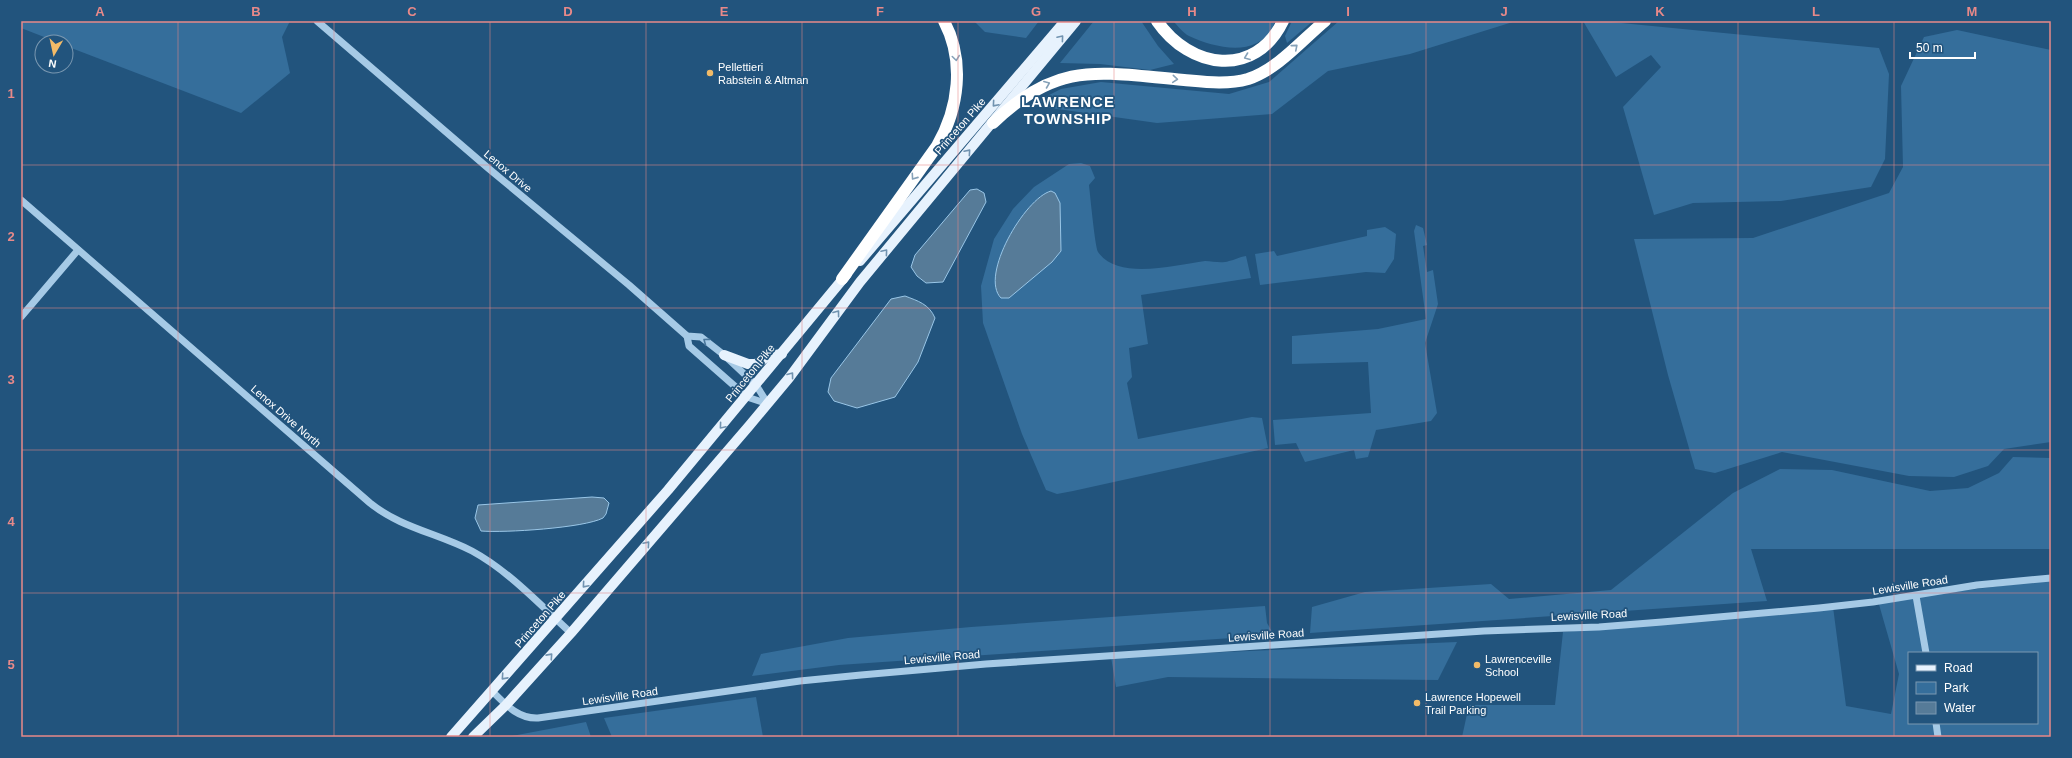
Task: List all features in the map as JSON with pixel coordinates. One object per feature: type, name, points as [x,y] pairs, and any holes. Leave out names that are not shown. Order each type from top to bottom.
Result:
[{"type":"highway","points":[[842,279],[937,146],[949,121],[955,101],[957,74],[952,41],[944,21]]},
{"type":"highway","points":[[1157,21],[1172,39],[1183,47],[1206,58],[1229,61],[1245,58],[1261,50],[1278,32],[1283,21]]},
{"type":"highway","points":[[993,123],[1026,94],[1050,83],[1071,76],[1101,73],[1220,83],[1248,79],[1274,65],[1325,21]]},
{"type":"main road","name":"Princeton Pike","points":[[451,737],[556,619],[747,397],[842,279],[865,257],[1065,21]]},
{"type":"main road","name":"Princeton Pike","points":[[473,737],[506,705],[571,633],[768,404],[860,282],[1076,21]]},
{"type":"main road","points":[[724,355],[748,364],[756,364],[768,356],[782,354]]},
{"type":"street","name":"Lenox Drive","points":[[317,21],[687,336],[701,337],[724,355],[756,385],[768,404]]},
{"type":"street","name":"Lenox Drive North","points":[[21,200],[385,515],[406,526],[471,551],[492,563],[571,633]]},
{"type":"street","points":[[21,317],[78,250]]},
{"type":"street","name":"Lenox Drive","points":[[687,336],[689,346],[747,397],[768,404]]},
{"type":"street","name":"Lewisville Road","points":[[492,691],[506,705],[522,716],[530,719],[800,681],[861,674],[986,664],[1484,631],[1646,623],[1819,608],[1916,596],[1977,586],[2051,578]]},
{"type":"street","points":[[1916,596],[1926,652]]},
{"type":"street","points":[[1936,724],[1938,737]]},
{"type":"green space","points":[[21,21],[290,21],[282,37],[290,73],[241,113],[74,49],[74,34],[36,34],[21,28]]},
{"type":"green space","points":[[974,21],[1039,21],[1026,38],[985,32]]},
{"type":"green space","points":[[1094,21],[1141,21],[1158,46],[1174,64],[1150,70],[1100,64],[1060,63]]},
{"type":"green space","points":[[1173,21],[1275,21],[1269,33],[1260,41],[1249,46],[1238,48],[1225,47],[1200,41],[1187,35]]},
{"type":"green space","points":[[1292,21],[1313,21],[1287,43],[1285,36]]},
{"type":"green space","points":[[1339,21],[1516,21],[1410,54],[1328,71],[1272,114],[1157,123],[1029,105],[1061,89],[1101,82],[1229,94],[1269,82]]},
{"type":"green space","points":[[1583,21],[1601,21],[1879,48],[1889,74],[1885,159],[1871,187],[1781,201],[1693,203],[1654,215],[1623,107],[1661,67],[1651,55],[1616,77]]},
{"type":"green space","points":[[1957,30],[2051,50],[2051,442],[2004,449],[1988,466],[1954,477],[1909,476],[1782,452],[1715,473],[1695,469],[1668,375],[1634,239],[1753,238],[1889,193],[1903,167],[1901,86],[1924,37]]},
{"type":"green space","points":[[1081,163],[1090,166],[1095,178],[1089,185],[1095,241],[1098,252],[1107,261],[1119,266],[1133,269],[1148,269],[1205,261],[1231,261],[1246,256],[1251,278],[1141,295],[1148,344],[1129,348],[1132,377],[1127,383],[1138,439],[1252,417],[1262,418],[1268,448],[1073,491],[1057,494],[1046,490],[1022,434],[983,323],[981,286],[994,239],[1013,209],[1034,187],[1069,164]]},
{"type":"green space","points":[[1416,225],[1423,228],[1427,245],[1423,246],[1427,272],[1433,270],[1438,304],[1425,343],[1437,413],[1431,421],[1376,430],[1368,457],[1356,459],[1354,450],[1305,462],[1296,443],[1275,445],[1273,420],[1371,413],[1368,362],[1292,364],[1292,336],[1378,329],[1426,319],[1414,231]]},
{"type":"green space","points":[[1385,227],[1396,234],[1394,259],[1385,273],[1366,272],[1260,285],[1255,254],[1274,251],[1277,256],[1367,236],[1367,230]]},
{"type":"green space","points":[[2013,457],[2051,458],[2051,549],[1751,549],[1767,601],[1310,633],[1312,607],[1365,592],[1491,584],[1509,599],[1611,590],[1733,493],[1780,469],[1832,470],[1930,491],[1968,488],[1999,473]]},
{"type":"green space","points":[[2051,580],[2051,737],[1462,737],[1469,705],[1555,705],[1563,632],[1833,607],[1846,706],[1891,714],[1899,674],[1878,601]]},
{"type":"green space","points":[[1265,606],[1267,623],[1274,635],[839,665],[752,676],[761,654],[848,638],[971,627]]},
{"type":"green space","points":[[1457,642],[1438,680],[1168,677],[1116,687],[1111,657]]},
{"type":"green space","points":[[756,697],[763,737],[612,737],[604,718]]},
{"type":"green space","points":[[586,722],[591,737],[506,737]]},
{"type":"water","points":[[977,189],[984,193],[986,202],[943,282],[926,283],[917,276],[911,267],[915,255],[970,190]]},
{"type":"water","points":[[1051,191],[1055,193],[1060,203],[1061,251],[1052,262],[1009,298],[1001,298],[996,287],[996,273],[1000,256],[1018,222],[1040,197]]},
{"type":"water","points":[[905,296],[919,301],[926,306],[933,313],[935,318],[918,362],[895,397],[857,408],[834,401],[828,392],[831,378],[891,299]]},
{"type":"water","points":[[592,497],[604,498],[609,503],[606,514],[603,518],[579,525],[525,530],[481,531],[475,518],[478,505]]},
{"type":"place","name":"Pellettieri Rabstein & Altman","points":[[710,73]]},
{"type":"place","name":"Lawrenceville School","points":[[1477,665]]},
{"type":"place","name":"Lawrence Hopewell Trail Parking","points":[[1417,703]]},
{"type":"district","name":"LAWRENCE TOWNSHIP","points":[[1068,110]]}]
